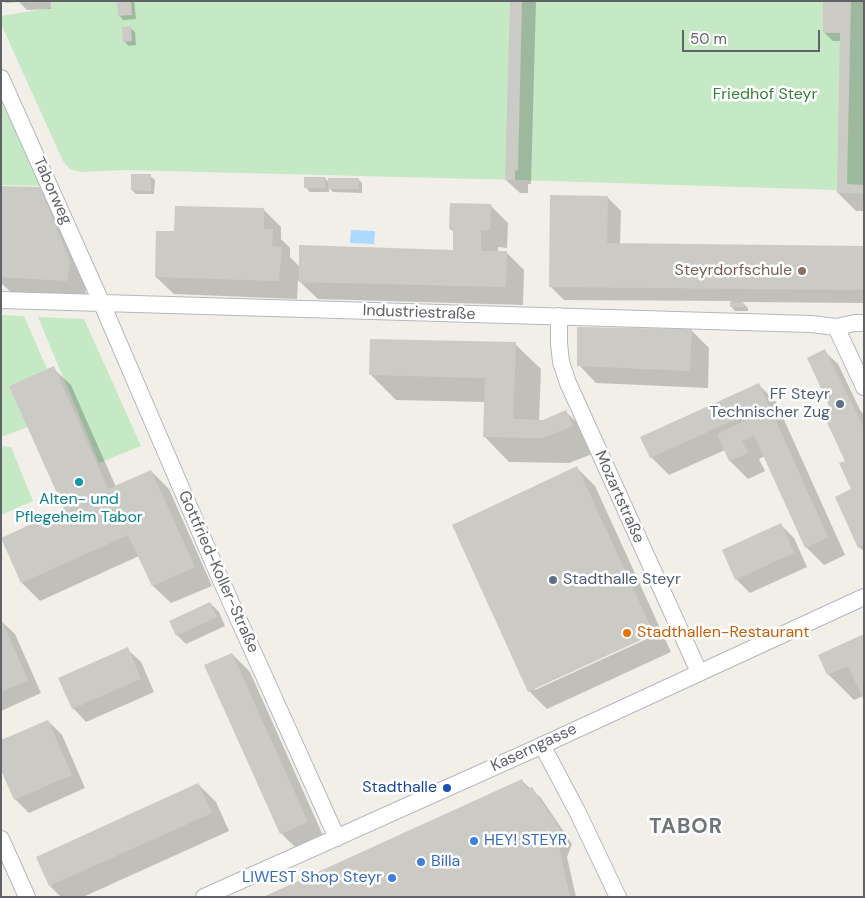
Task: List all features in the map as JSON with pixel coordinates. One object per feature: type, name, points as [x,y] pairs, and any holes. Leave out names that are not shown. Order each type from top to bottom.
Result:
[{"type":"street","name":"Taborweg","points":[[1,78],[102,304]]},
{"type":"street","name":"Industriestraße","points":[[1,300],[811,324],[836,327],[864,323]]},
{"type":"street","name":"Gottfried-Koller-Straße","points":[[102,304],[227,594],[338,838]]},
{"type":"street","name":"Mozartstraße","points":[[559,316],[561,362],[568,383],[699,672]]},
{"type":"street","points":[[836,327],[864,387]]},
{"type":"street","name":"Kaserngasse","points":[[204,897],[338,838],[864,598]]},
{"type":"street","points":[[542,745],[577,811],[616,894]]},
{"type":"street","points":[[1,838],[27,897]]},
{"type":"green space","name":"Friedhof Steyr","points":[[52,1],[864,1],[864,194],[837,193],[836,190],[519,180],[125,170],[82,172],[70,169],[63,161],[1,24],[1,16],[51,8]]},
{"type":"green space","points":[[1,101],[14,127],[41,186],[1,185]]},
{"type":"green space","points":[[1,315],[24,316],[47,369],[10,386],[28,427],[1,437]]},
{"type":"green space","points":[[38,317],[84,319],[141,446],[99,463]]},
{"type":"green space","points":[[1,446],[11,447],[33,501],[1,515]]},
{"type":"water","points":[[351,230],[375,231],[374,244],[350,243]]},
{"type":"building","points":[[117,1],[131,1],[132,15],[118,16]]},
{"type":"building","points":[[510,1],[522,1],[518,170],[515,171],[515,180],[505,180]]},
{"type":"building","points":[[823,1],[851,1],[847,184],[864,185],[864,194],[837,193],[840,33],[823,33]]},
{"type":"building","points":[[131,26],[132,41],[123,42],[122,27]]},
{"type":"building","points":[[131,174],[151,174],[151,191],[131,190]]},
{"type":"building","points":[[304,177],[325,177],[325,188],[304,188]]},
{"type":"building","points":[[328,178],[359,178],[359,189],[328,189]]},
{"type":"building","points":[[1,186],[40,187],[70,261],[67,281],[1,277]]},
{"type":"building","points":[[550,195],[608,196],[607,243],[864,246],[864,290],[549,287]]},
{"type":"building","points":[[450,203],[491,204],[490,230],[481,230],[481,251],[507,251],[506,287],[299,282],[299,245],[453,250],[453,229],[449,229]]},
{"type":"building","points":[[175,206],[264,208],[264,229],[273,229],[272,246],[282,247],[279,281],[155,277],[156,231],[174,231]]},
{"type":"building","points":[[730,302],[744,303],[744,307],[730,307]]},
{"type":"building","points":[[577,327],[692,329],[690,371],[577,366]]},
{"type":"building","points":[[370,339],[516,342],[513,419],[543,420],[566,410],[573,426],[543,438],[483,437],[485,378],[369,375]]},
{"type":"building","name":"FF Steyr Technischer Zug","points":[[825,349],[864,428],[864,545],[858,548],[835,497],[851,489],[839,463],[845,461],[822,412],[830,408],[807,358]]},
{"type":"building","name":"Alten- und Pflegeheim Tabor","points":[[54,366],[108,489],[151,470],[195,567],[152,586],[128,535],[21,583],[1,538],[64,509],[9,386]]},
{"type":"building","points":[[759,383],[828,537],[805,548],[754,435],[742,441],[748,453],[729,461],[717,434],[747,420],[745,415],[650,458],[640,437]]},
{"type":"building","name":"Stadthalle Steyr","points":[[577,466],[654,634],[528,692],[452,525]]},
{"type":"building","points":[[781,523],[794,553],[735,580],[722,550]]},
{"type":"building","points":[[210,602],[217,617],[176,636],[169,621]]},
{"type":"building","points":[[1,619],[28,680],[1,692]]},
{"type":"building","points":[[864,634],[864,701],[848,666],[827,675],[818,655]]},
{"type":"building","points":[[128,647],[141,679],[72,709],[58,678]]},
{"type":"building","points":[[232,653],[308,822],[280,834],[204,665]]},
{"type":"building","points":[[48,720],[72,775],[14,800],[1,770],[1,740]]},
{"type":"building","name":"HEY! STEYR","points":[[522,779],[527,789],[532,787],[563,834],[559,847],[570,897],[263,897]]},
{"type":"building","points":[[198,783],[212,813],[49,886],[36,857]]},
{"type":"place","name":"Steyrdorfschule","points":[[802,271]]},
{"type":"place","name":"FF Steyr Technischer Zug","points":[[840,404]]},
{"type":"place","name":"Alten- und Pflegeheim Tabor","points":[[79,482]]},
{"type":"place","name":"Stadthalle Steyr","points":[[553,580]]},
{"type":"place","name":"Stadthallen-Restaurant","points":[[627,633]]},
{"type":"place","name":"Stadthalle","points":[[447,788]]},
{"type":"place","name":"HEY! STEYR","points":[[474,841]]},
{"type":"place","name":"Billa","points":[[421,862]]},
{"type":"place","name":"LIWEST Shop Steyr","points":[[392,878]]},
{"type":"district","name":"TABOR","points":[[686,827]]}]
